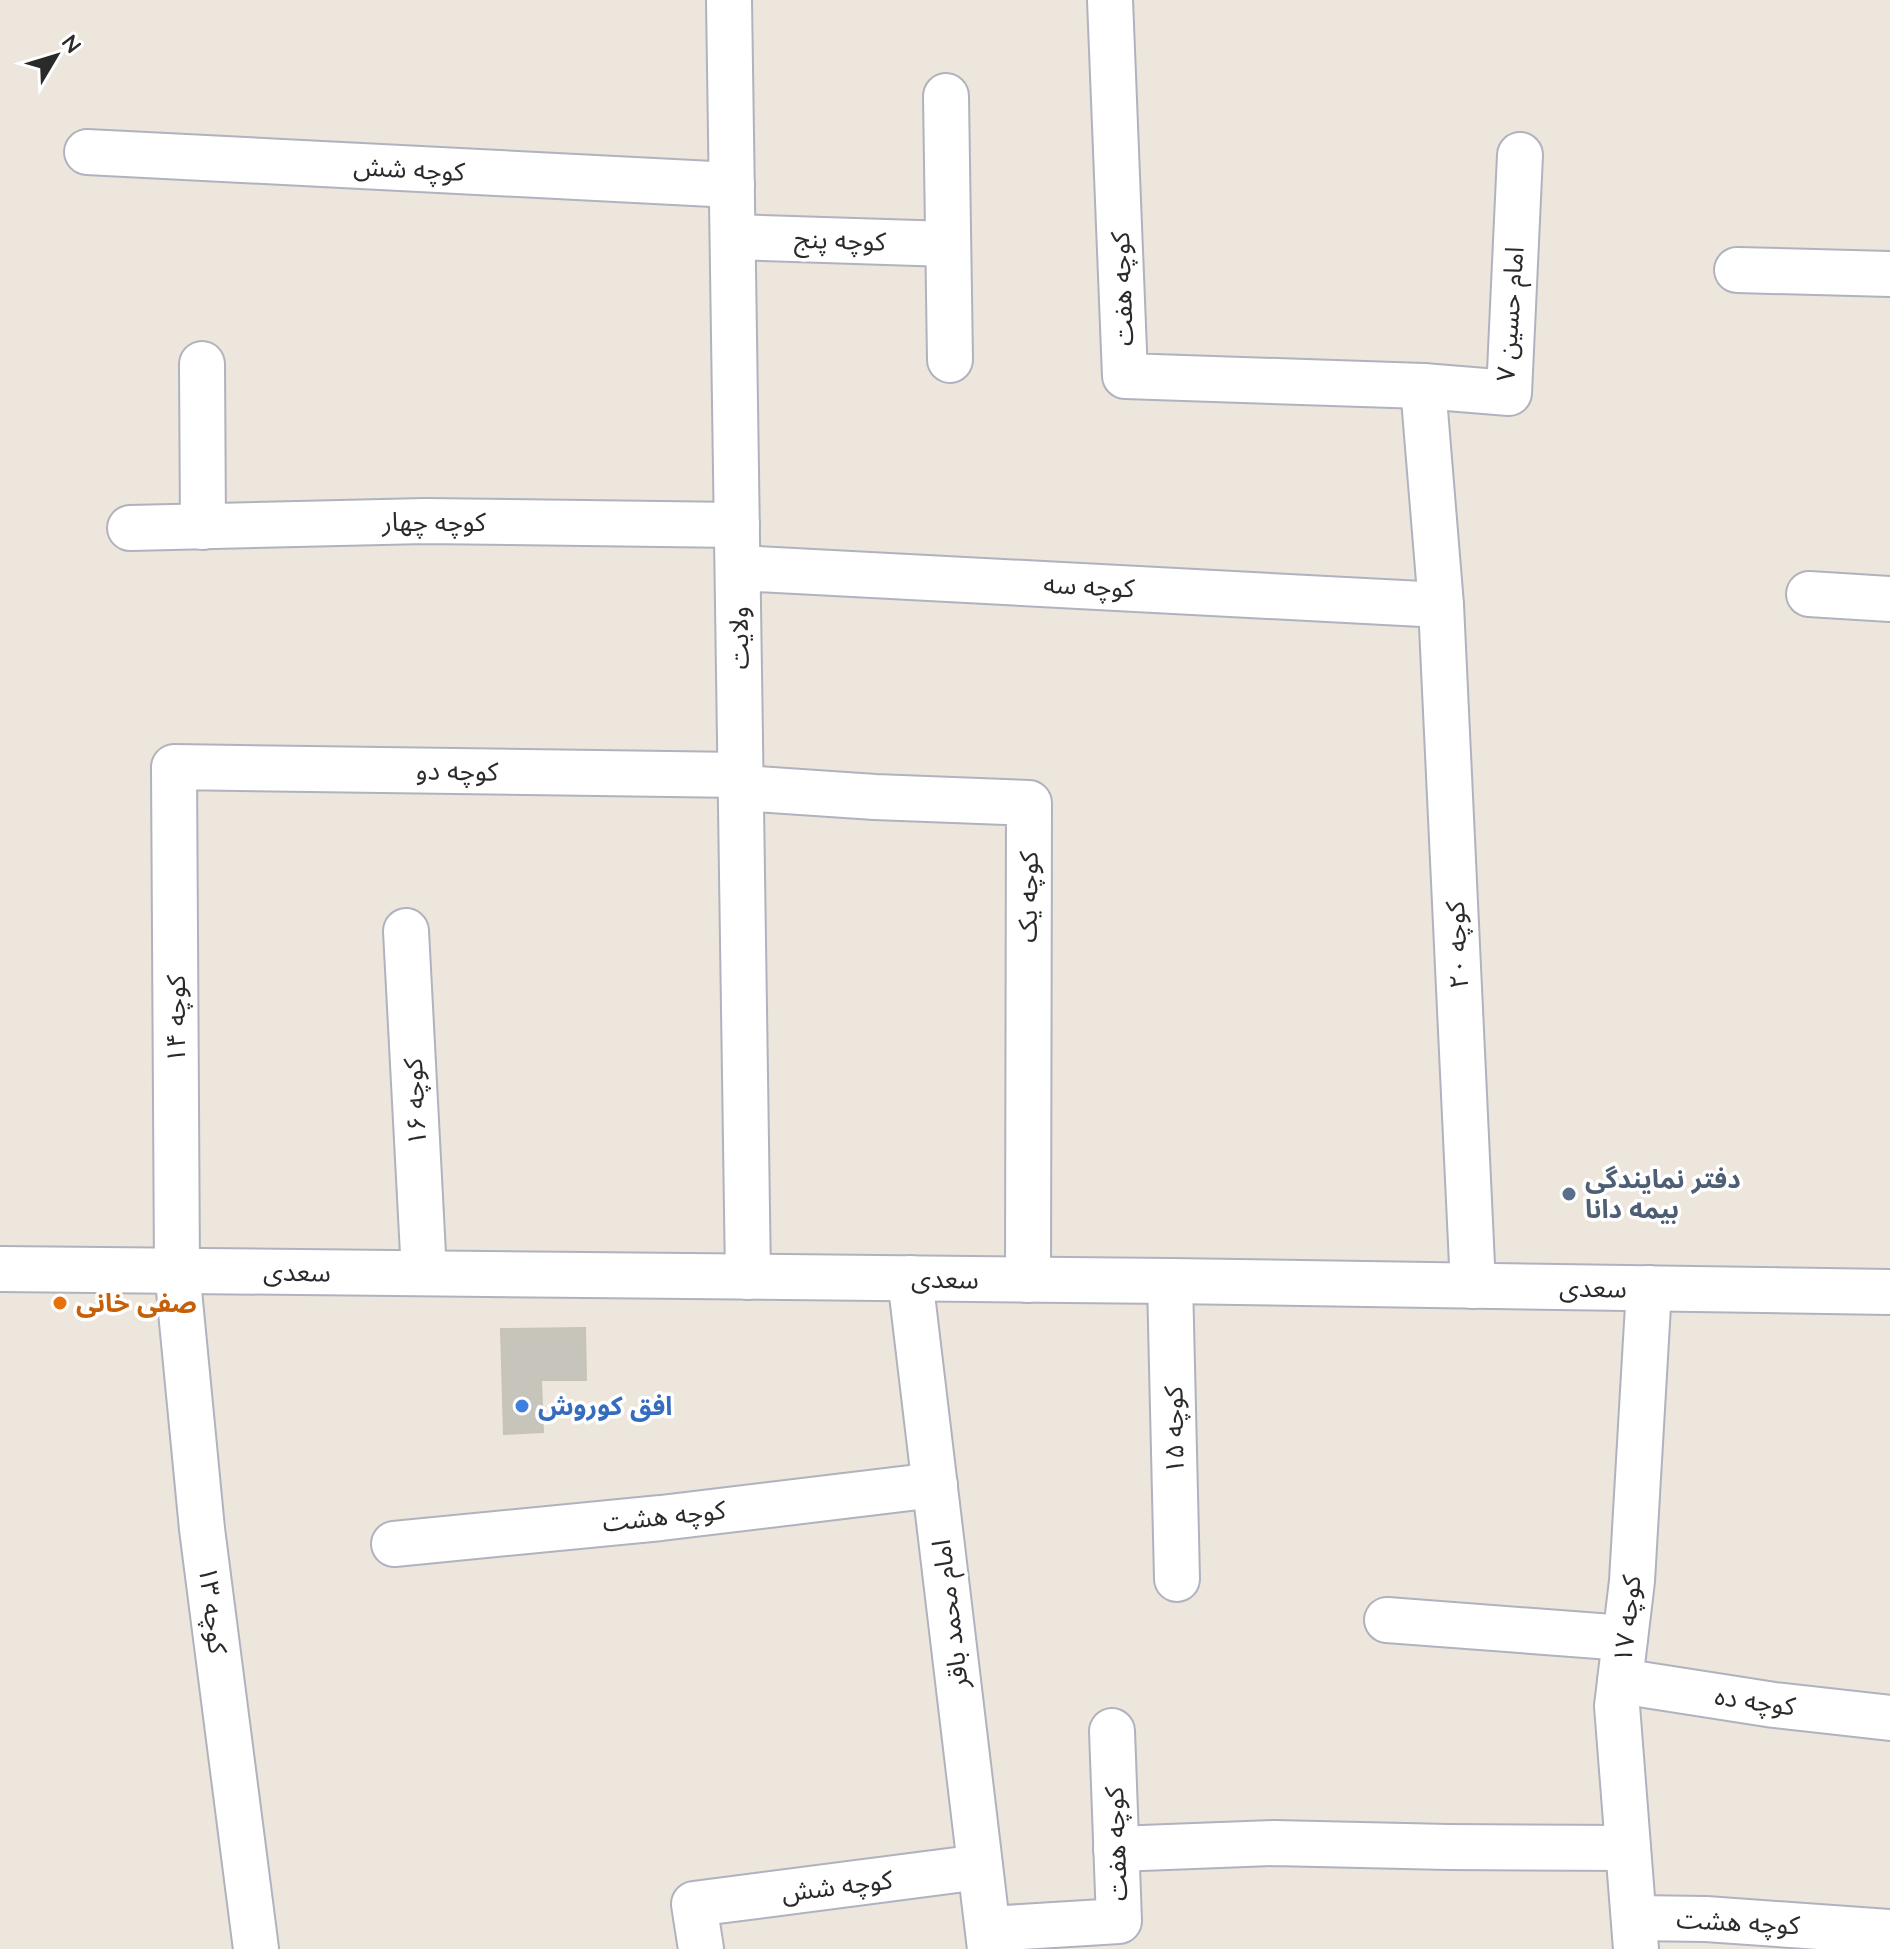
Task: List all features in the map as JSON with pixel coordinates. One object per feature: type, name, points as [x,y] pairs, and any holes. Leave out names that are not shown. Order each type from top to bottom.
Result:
[{"type":"street","name":"ولایت","points":[[729,0],[748,1277]]},
{"type":"street","name":"کوچه هفت","points":[[1110,0],[1125,376],[1423,386]]},
{"type":"street","points":[[946,96],[950,360]]},
{"type":"street","name":"کوچه شش","points":[[87,152],[732,185]]},
{"type":"street","name":"امام حسین ۷","points":[[1423,386],[1509,393],[1520,155]]},
{"type":"street","name":"کوچه پنج","points":[[733,237],[948,244]]},
{"type":"street","points":[[1737,270],[1890,274]]},
{"type":"street","points":[[202,364],[203,527]]},
{"type":"street","name":"کوچه ۲۰","points":[[1423,386],[1441,605],[1473,1286]]},
{"type":"street","name":"کوچه چهار","points":[[130,528],[425,521],[737,525]]},
{"type":"street","name":"کوچه سه","points":[[738,568],[1441,605]]},
{"type":"street","points":[[1809,594],[1890,599]]},
{"type":"street","name":"کوچه دو","points":[[174,767],[740,782]]},
{"type":"street","name":"کوچه ۱۴","points":[[174,767],[177,1270]]},
{"type":"street","name":"کوچه یک","points":[[740,782],[875,797],[1029,803],[1028,1280]]},
{"type":"street","name":"کوچه ۱۶","points":[[406,931],[424,1273]]},
{"type":"street","name":"سعدی","points":[[0,1269],[1890,1292]]},
{"type":"street","name":"کوچه ۱۳","points":[[177,1270],[202,1529],[256,1949]]},
{"type":"street","name":"امام محمد باقر","points":[[910,1278],[989,1939]]},
{"type":"street","name":"کوچه ۱۵","points":[[1170,1281],[1177,1579]]},
{"type":"street","name":"کوچه ۱۷","points":[[1635,1933],[1617,1706],[1632,1581],[1649,1288]]},
{"type":"street","name":"کوچه هشت","points":[[394,1544],[661,1518],[935,1485]]},
{"type":"street","points":[[1387,1620],[1625,1638]]},
{"type":"street","name":"کوچه ده","points":[[1620,1681],[1774,1705],[1890,1718]]},
{"type":"street","name":"کوچه هفت","points":[[989,1939],[1119,1921],[1112,1731]]},
{"type":"street","points":[[1116,1849],[1274,1843],[1628,1848]]},
{"type":"street","name":"کوچه شش","points":[[701,1949],[694,1904],[980,1867]]},
{"type":"street","name":"کوچه هشت","points":[[1635,1933],[1706,1919],[1890,1932]]},
{"type":"building","name":"افق کوروش","points":[[585,1328],[586,1380],[541,1380],[543,1432],[504,1434],[501,1329]]},
{"type":"place","name":"دفتر نمایندگی بیمه دانا","points":[[1569,1194]]},
{"type":"place","name":"صفی خانی","points":[[60,1303]]},
{"type":"place","name":"افق کوروش","points":[[522,1406]]}]
